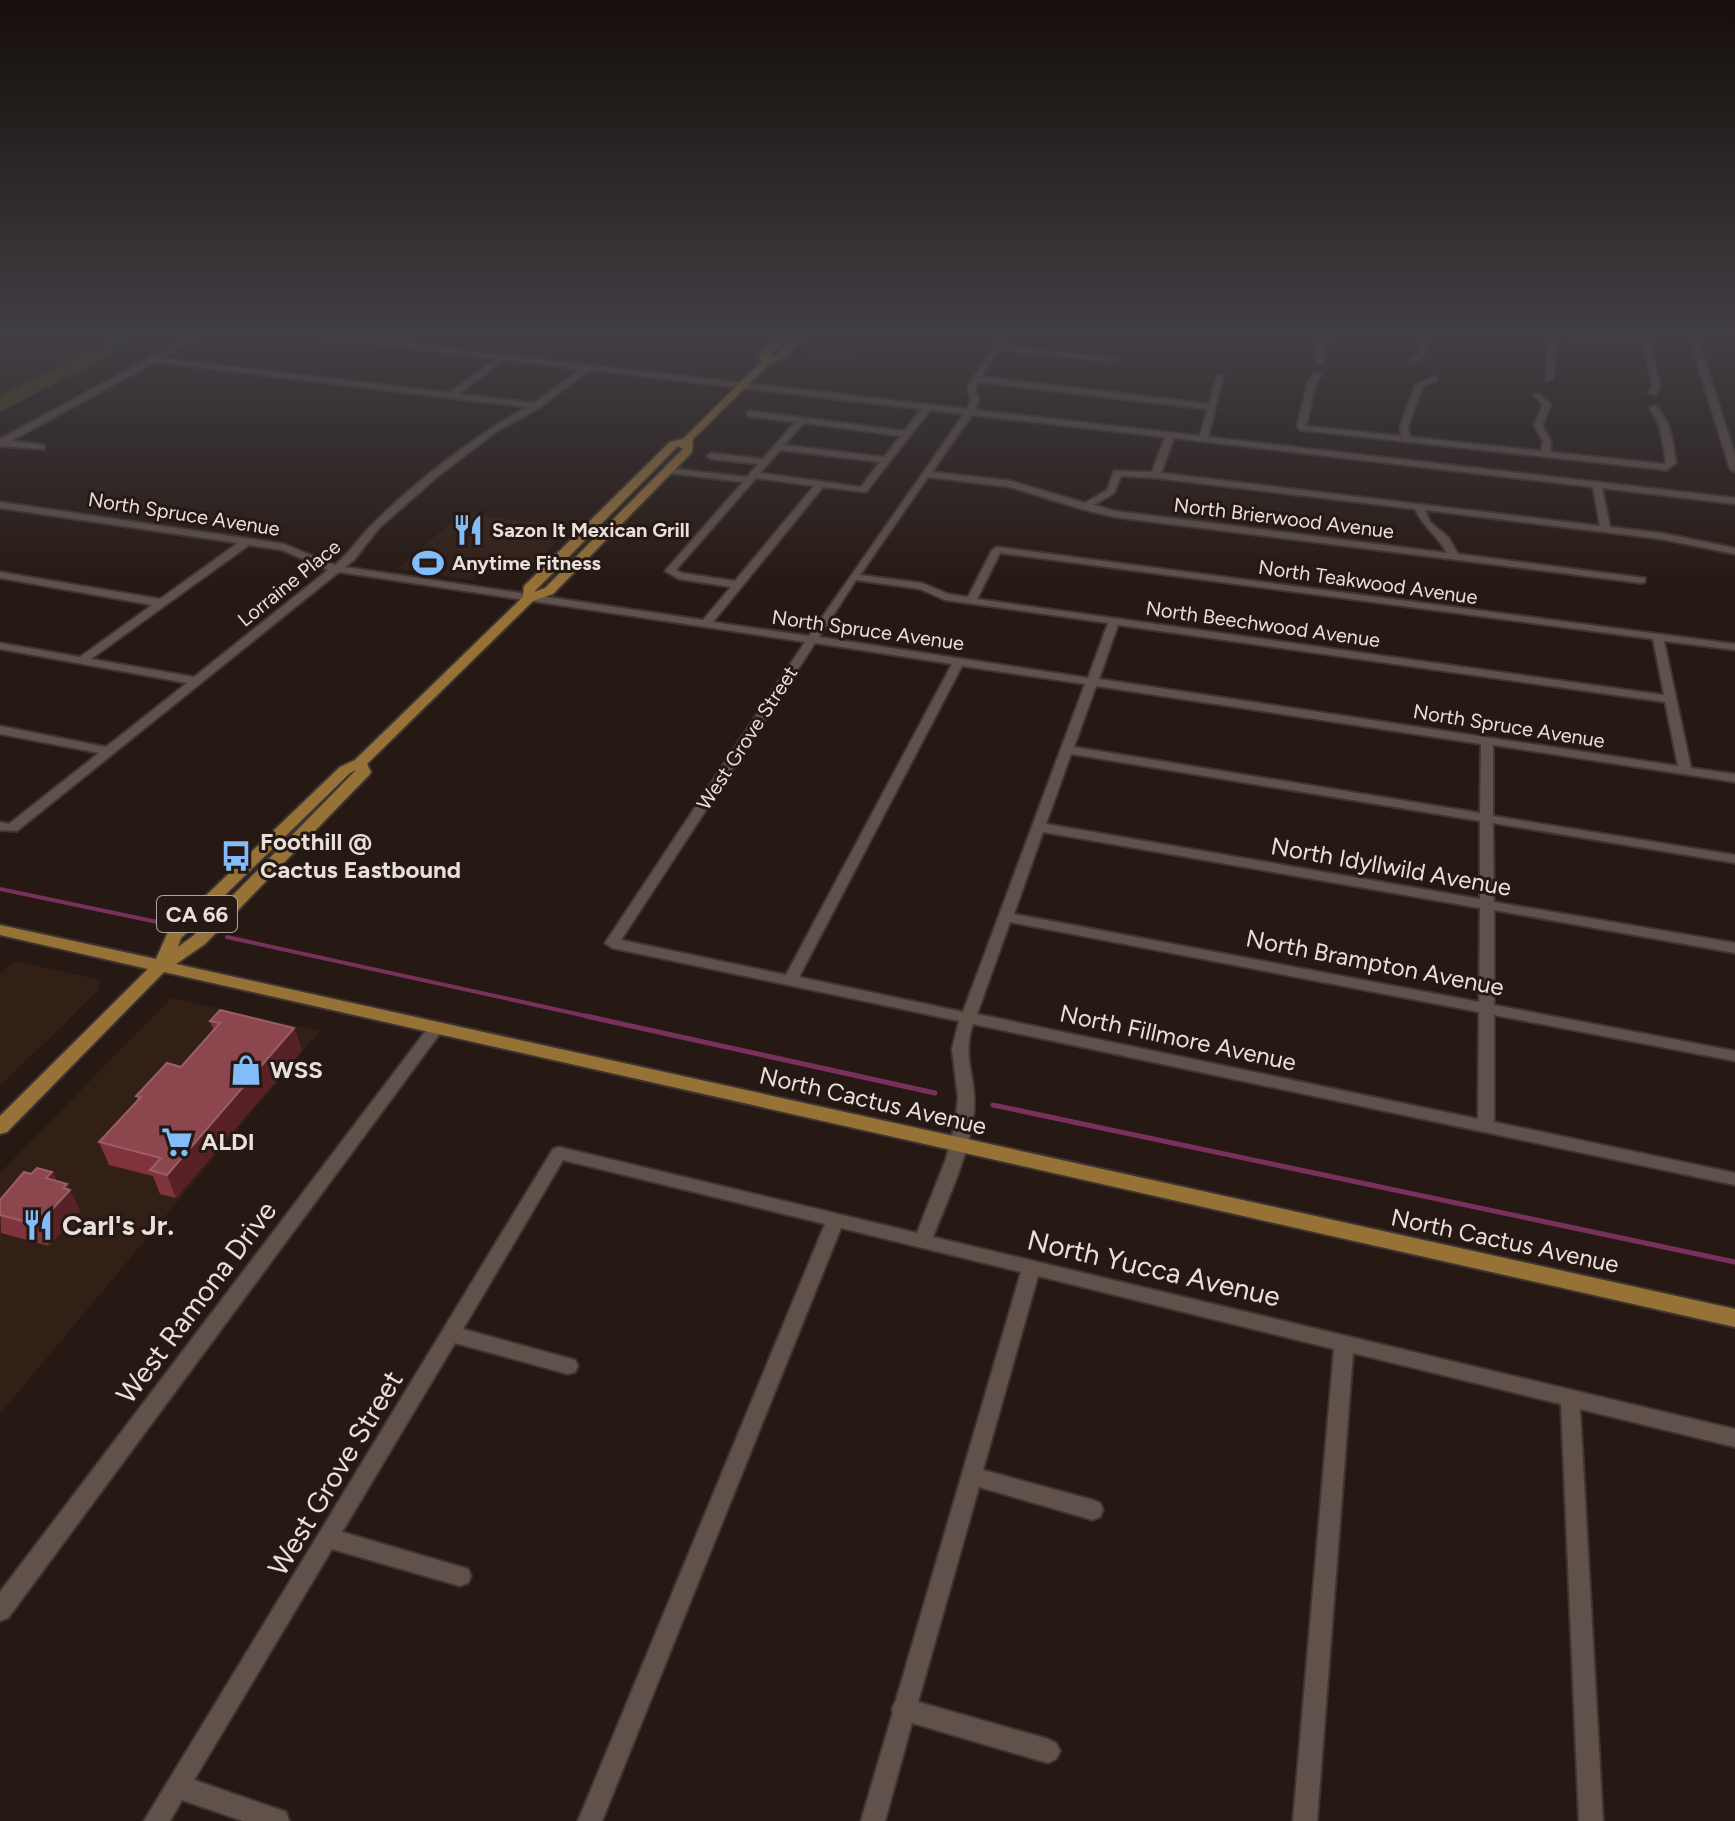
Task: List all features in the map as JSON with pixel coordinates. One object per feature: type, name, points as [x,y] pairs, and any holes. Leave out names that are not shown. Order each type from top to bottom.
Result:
[{"type":"main road","points":[[689,440],[688,450],[549,591],[529,598],[528,589],[674,444],[689,440],[710,418]]},
{"type":"main road","name":"CA 66","points":[[162,965],[174,936],[345,770],[360,763],[529,598]]},
{"type":"main road","name":"North Cactus Avenue","points":[[0,930],[1735,1318]]},
{"type":"main road","points":[[0,1127],[162,965]]},
{"type":"street","points":[[1,442],[46,418]]},
{"type":"street","name":"Lorraine Place","points":[[6,827],[109,751],[350,558],[377,525],[434,475],[494,429],[514,418]]},
{"type":"street","points":[[779,418],[908,434]]},
{"type":"street","points":[[669,470],[863,490],[920,418]]},
{"type":"street","name":"West Grove Street","points":[[612,943],[853,577],[965,418]]},
{"type":"street","points":[[1013,418],[1735,501]]},
{"type":"street","points":[[1203,440],[1208,418]]},
{"type":"street","points":[[1303,418],[1303,428],[1670,466],[1663,418]]},
{"type":"street","points":[[1406,439],[1404,427],[1407,418]]},
{"type":"street","points":[[1541,418],[1538,425],[1547,441],[1545,454]]},
{"type":"street","points":[[1719,418],[1735,469]]},
{"type":"street","points":[[739,585],[679,576],[670,571],[801,421]]},
{"type":"street","points":[[1156,475],[1170,436]]},
{"type":"street","points":[[1,442],[41,447]]},
{"type":"street","points":[[1467,443],[1469,470]]},
{"type":"street","points":[[1491,446],[1491,473]]},
{"type":"street","points":[[776,447],[886,460]]},
{"type":"street","points":[[711,456],[763,462]]},
{"type":"street","points":[[1084,507],[1111,491],[1117,473],[1156,475],[1661,536],[1735,551]]},
{"type":"street","name":"North Brierwood Avenue","points":[[926,474],[1044,492],[1114,514],[1641,580]]},
{"type":"street","points":[[705,625],[821,484]]},
{"type":"street","points":[[1597,485],[1606,529]]},
{"type":"street","points":[[1027,501],[1044,492]]},
{"type":"street","name":"North Spruce Avenue","points":[[0,505],[294,549],[319,564],[336,568],[1735,778]]},
{"type":"street","points":[[1419,508],[1426,523],[1445,539],[1455,558]]},
{"type":"street","points":[[81,661],[246,542]]},
{"type":"street","name":"North Teakwood Avenue","points":[[971,601],[997,550],[1735,647]]},
{"type":"street","points":[[0,575],[162,603]]},
{"type":"street","name":"North Beechwood Avenue","points":[[853,577],[922,586],[945,597],[971,601],[1670,699]]},
{"type":"street","points":[[922,1242],[957,1146],[967,1104],[958,1056],[968,1019],[1114,622]]},
{"type":"street","points":[[1658,639],[1685,771]]},
{"type":"street","points":[[0,646],[197,681]]},
{"type":"street","points":[[790,981],[959,661]]},
{"type":"street","points":[[0,730],[109,751]]},
{"type":"street","points":[[1486,1125],[1487,741]]},
{"type":"street","points":[[1069,750],[1735,859]]},
{"type":"street","name":"North Idyllwild Avenue","points":[[1040,827],[1735,948]]},
{"type":"street","name":"North Brampton Avenue","points":[[1007,917],[1735,1056]]},
{"type":"street","name":"North Fillmore Avenue","points":[[612,943],[1735,1179]]},
{"type":"street","name":"West Ramona Drive","points":[[0,1610],[436,1028]]},
{"type":"street","name":"West Grove Street","points":[[156,1821],[559,1153]]},
{"type":"street","name":"North Yucca Avenue","points":[[559,1153],[1735,1438]]},
{"type":"street","points":[[590,1821],[835,1221]]},
{"type":"street","points":[[873,1821],[1031,1268]]},
{"type":"street","points":[[452,1334],[568,1366]]},
{"type":"street","points":[[1305,1821],[1344,1342]]},
{"type":"street","points":[[1570,1398],[1591,1821]]},
{"type":"street","points":[[971,1476],[1093,1510]]},
{"type":"street","points":[[328,1538],[460,1576]]},
{"type":"street","points":[[903,1709],[1048,1751]]},
{"type":"street","points":[[177,1786],[277,1821]]},
{"type":"shaded area","points":[[462,513],[568,527],[568,530],[524,573],[485,567],[471,580],[397,569]]},
{"type":"shaded area","points":[[15,961],[101,980],[99,990],[0,1086],[0,974]]},
{"type":"shaded area","points":[[171,998],[320,1031],[0,1414],[0,1173]]},
{"type":"building","points":[[220,1010],[294,1028],[167,1175],[150,1170],[161,1158],[99,1142],[141,1097],[136,1096],[167,1063],[181,1067],[220,1023],[210,1021]]},
{"type":"building","points":[[37,1168],[52,1172],[46,1178],[67,1184],[63,1188],[70,1190],[38,1225],[0,1215],[0,1200],[24,1172],[31,1174]]},
{"type":"waterway","points":[[0,889],[162,923]]},
{"type":"waterway","points":[[227,937],[595,1018]]},
{"type":"waterway","points":[[586,1016],[935,1093]]},
{"type":"waterway","points":[[993,1105],[1735,1262]]},
{"type":"place","name":"Sazon It Mexican Grill","points":[[468,530]]},
{"type":"place","name":"Anytime Fitness","points":[[428,563]]},
{"type":"place","name":"Foothill @ Cactus Eastbound","points":[[236,856]]},
{"type":"place","name":"WSS","points":[[246,1070]]},
{"type":"place","name":"ALDI","points":[[177,1142]]},
{"type":"place","name":"Carl's Jr.","points":[[38,1225]]}]
